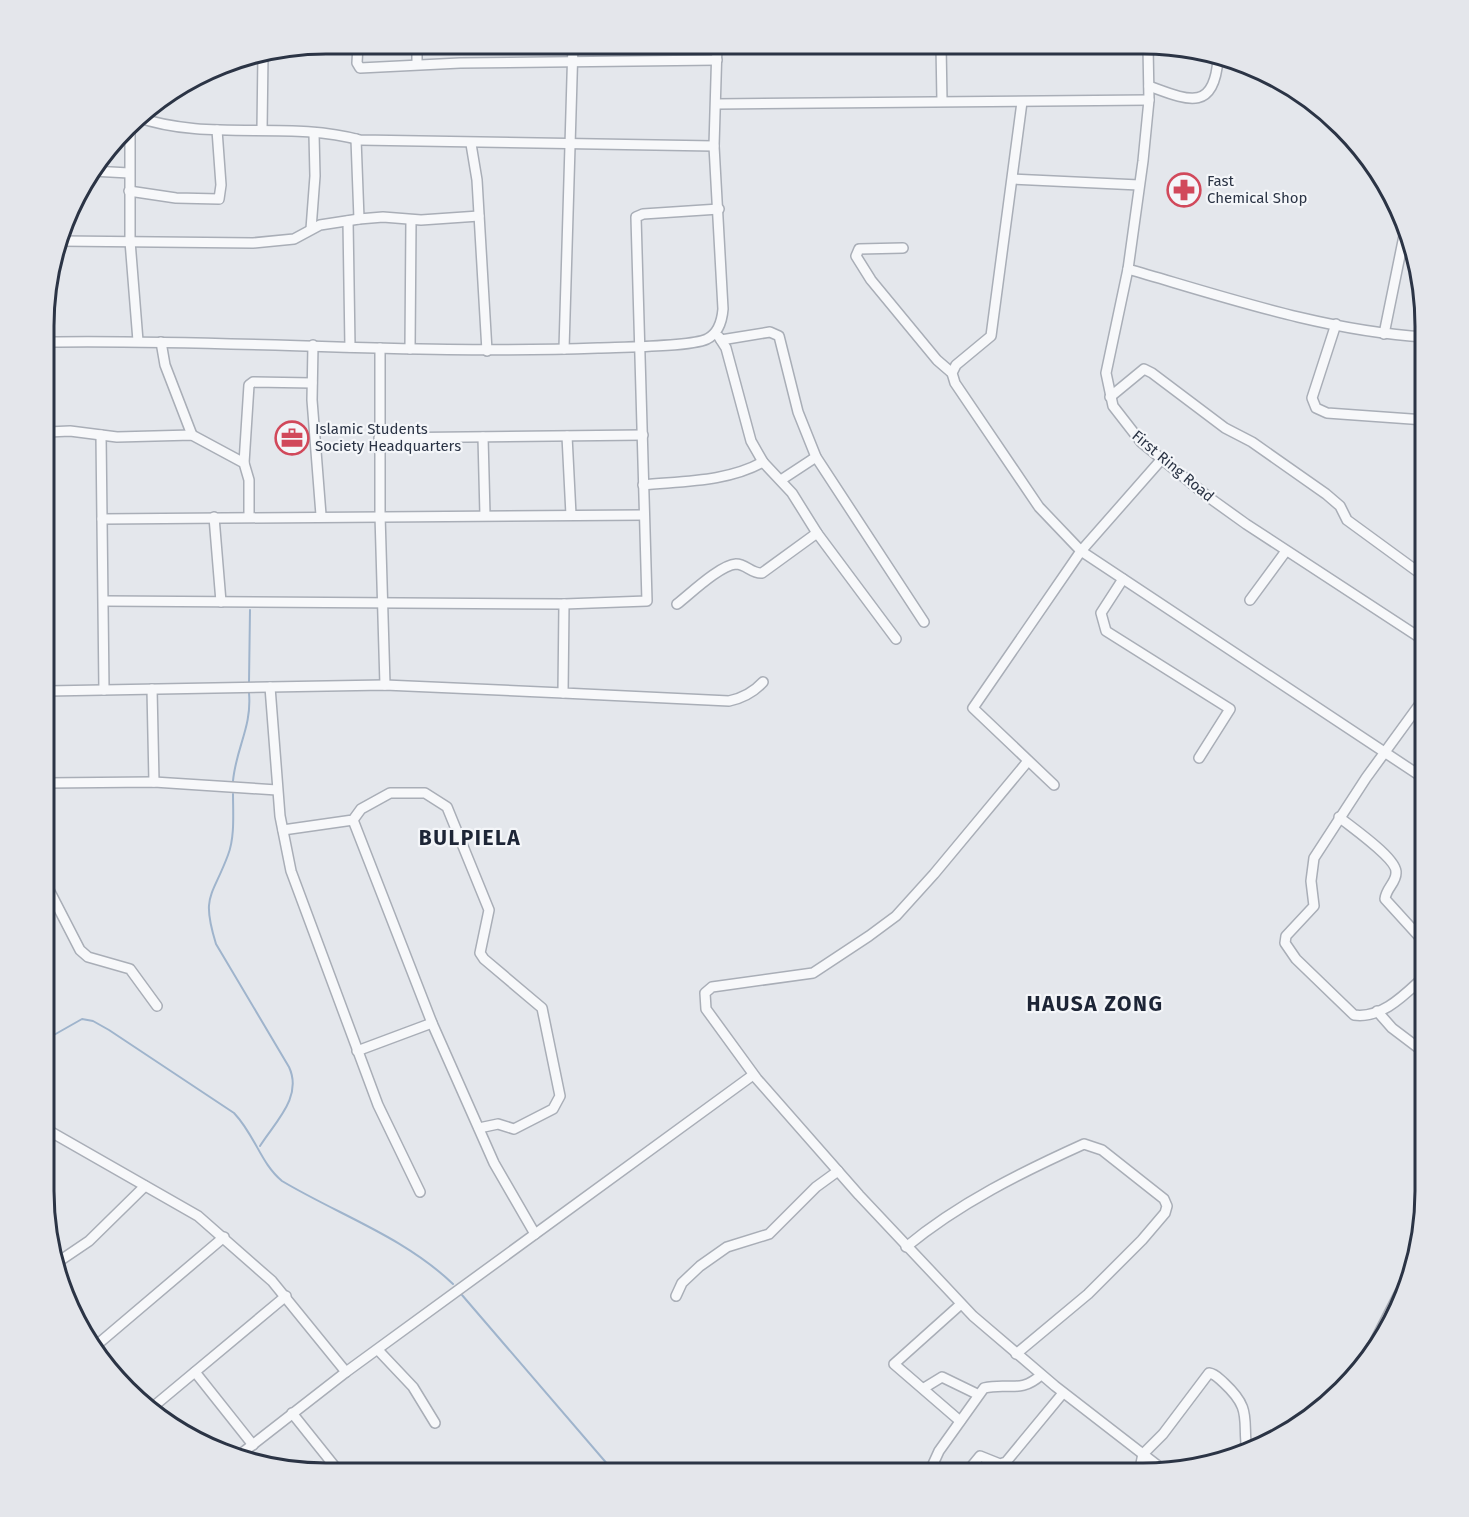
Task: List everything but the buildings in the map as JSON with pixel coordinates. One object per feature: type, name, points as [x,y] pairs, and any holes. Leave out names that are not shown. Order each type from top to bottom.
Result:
[{"type":"street","points":[[357,54],[357,63],[360,68],[417,64],[717,60]]},
{"type":"street","points":[[417,54],[417,64]]},
{"type":"street","points":[[564,349],[568,145],[572,127],[573,54]]},
{"type":"street","points":[[717,54],[714,146],[723,309],[719,336],[751,441],[763,462],[781,480],[817,534],[896,639]]},
{"type":"street","points":[[942,54],[942,101]]},
{"type":"street","name":"First Ring Road","points":[[1148,54],[1149,100],[1128,269],[1106,373],[1110,397],[1119,418],[1161,460],[1286,551],[1415,635]]},
{"type":"street","points":[[262,130],[263,61]]},
{"type":"street","points":[[1149,86],[1191,100],[1204,96],[1216,81],[1218,64]]},
{"type":"street","points":[[717,104],[1149,100]]},
{"type":"street","points":[[952,373],[956,364],[991,336],[1022,102]]},
{"type":"street","points":[[149,120],[217,130],[344,135],[356,139],[471,144],[714,146]]},
{"type":"street","points":[[129,191],[176,198],[219,199],[221,185],[217,130]]},
{"type":"street","points":[[311,229],[315,176],[314,134]]},
{"type":"street","points":[[130,139],[130,241],[138,341]]},
{"type":"street","points":[[356,139],[359,219]]},
{"type":"street","points":[[471,144],[479,216],[487,351]]},
{"type":"street","points":[[102,172],[129,173]]},
{"type":"street","points":[[1012,179],[1139,185]]},
{"type":"street","points":[[104,601],[564,604],[647,601],[636,217],[643,214],[719,209]]},
{"type":"street","points":[[67,241],[230,243],[281,241],[294,239],[311,229],[359,219],[383,217],[411,220],[479,216]]},
{"type":"street","points":[[411,220],[411,349]]},
{"type":"street","points":[[348,221],[350,347]]},
{"type":"street","points":[[903,248],[860,249],[856,256],[872,280],[937,360],[952,373],[955,383],[1039,507],[1081,551],[1415,772]]},
{"type":"street","points":[[1384,334],[1404,251]]},
{"type":"street","points":[[1128,269],[1336,324],[1384,334],[1415,336]]},
{"type":"street","points":[[1336,324],[1312,398],[1316,408],[1327,412],[1415,419]]},
{"type":"street","points":[[54,342],[138,341],[487,351],[640,346],[694,342],[719,336],[770,332],[780,336],[798,412],[816,457],[924,622]]},
{"type":"street","points":[[161,342],[165,365],[192,435]]},
{"type":"street","points":[[313,345],[312,383],[321,515]]},
{"type":"street","points":[[380,348],[380,514],[385,603],[386,685]]},
{"type":"street","points":[[1110,397],[1144,369],[1152,373],[1225,428],[1252,442],[1326,494],[1340,506],[1347,520],[1415,570]]},
{"type":"street","points":[[249,516],[249,480],[244,463],[249,385],[253,382],[312,383]]},
{"type":"street","points":[[54,432],[101,435],[192,435],[244,463]]},
{"type":"street","points":[[101,435],[104,690]]},
{"type":"street","points":[[380,438],[643,435]]},
{"type":"street","points":[[567,436],[571,515]]},
{"type":"street","points":[[483,437],[485,515]]},
{"type":"street","points":[[781,480],[816,457]]},
{"type":"street","points":[[1054,785],[973,708],[1081,551],[1161,460]]},
{"type":"street","points":[[643,485],[712,478],[741,472],[763,462]]},
{"type":"street","points":[[102,519],[380,514],[644,515]]},
{"type":"street","points":[[214,517],[221,602]]},
{"type":"street","points":[[677,604],[724,567],[735,564],[744,565],[762,573],[817,534]]},
{"type":"street","points":[[1250,600],[1286,551]]},
{"type":"street","points":[[1123,579],[1101,613],[1106,631],[1230,709],[1199,758]]},
{"type":"street","points":[[563,693],[564,604]]},
{"type":"street","points":[[54,691],[386,685],[729,701],[742,698],[763,682]]},
{"type":"street","points":[[270,687],[277,790],[291,871],[378,1105],[420,1192]]},
{"type":"street","points":[[152,689],[154,782]]},
{"type":"street","points":[[1415,710],[1384,752],[1314,858],[1311,880],[1314,906],[1286,936],[1285,943],[1296,959],[1348,1011],[1360,1016],[1377,1011],[1397,1000],[1415,985]]},
{"type":"street","points":[[1028,760],[934,874],[896,915],[869,936],[813,973],[712,987],[705,993],[706,1009],[753,1075],[906,1247],[961,1304],[1041,1375],[1154,1462]]},
{"type":"street","points":[[54,784],[154,782],[277,790]]},
{"type":"street","points":[[283,830],[353,820],[361,809],[390,793],[425,793],[447,807],[489,910],[480,953],[484,959],[542,1008],[560,1096],[553,1109],[514,1128],[498,1124],[478,1128]]},
{"type":"street","points":[[1340,817],[1388,857],[1396,867],[1396,876],[1386,890],[1385,899],[1415,932]]},
{"type":"street","points":[[353,820],[432,1023],[478,1128],[494,1163],[536,1234]]},
{"type":"street","points":[[54,899],[81,950],[88,957],[130,969],[157,1006]]},
{"type":"street","points":[[1377,1011],[1392,1028],[1415,1045]]},
{"type":"street","points":[[357,1051],[432,1023]]},
{"type":"street","points":[[245,1451],[346,1372],[753,1075]]},
{"type":"street","points":[[54,1134],[198,1216],[224,1237],[286,1296],[346,1372]]},
{"type":"street","points":[[906,1247],[947,1216],[988,1191],[1084,1144],[1102,1149],[1164,1199],[1167,1206],[1165,1213],[1142,1240],[1089,1294],[1016,1354]]},
{"type":"street","points":[[676,1296],[682,1283],[717,1254],[738,1242],[769,1234],[816,1187],[838,1171]]},
{"type":"street","points":[[63,1259],[89,1241],[145,1186]]},
{"type":"street","points":[[100,1342],[224,1237]]},
{"type":"street","points":[[157,1404],[286,1296]]},
{"type":"street","points":[[960,1421],[941,1408],[924,1388],[894,1364],[961,1304]]},
{"type":"street","points":[[378,1350],[413,1387],[435,1423]]},
{"type":"street","points":[[195,1372],[253,1445]]},
{"type":"street","points":[[1141,1463],[1143,1454],[1163,1434],[1209,1373],[1224,1383],[1243,1405],[1247,1442]]},
{"type":"street","points":[[935,1463],[977,1394],[984,1388],[1028,1386],[1041,1375]]},
{"type":"street","points":[[924,1388],[942,1377],[977,1394]]},
{"type":"street","points":[[1003,1463],[1063,1393]]},
{"type":"street","points":[[292,1413],[332,1463]]},
{"type":"street","points":[[974,1463],[980,1456],[998,1463]]},
{"type":"waterway","points":[[249,682],[250,610]]},
{"type":"waterway","points":[[233,781],[246,727],[249,693]]},
{"type":"waterway","points":[[233,794],[232,841],[210,897],[209,915],[216,944],[289,1067],[292,1078],[290,1099],[260,1146]]},
{"type":"waterway","points":[[54,1035],[82,1019],[93,1021],[109,1030],[234,1113],[269,1166],[282,1181],[414,1253],[453,1284]]},
{"type":"waterway","points":[[462,1295],[606,1463]]},
{"type":"place","name":"Fast Chemical Shop","points":[[1184,190]]},
{"type":"place","name":"Islamic Students Society Headquarters","points":[[292,438]]},
{"type":"district","name":"BULPIELA","points":[[470,838]]},
{"type":"district","name":"HAUSA ZONG","points":[[1095,1004]]}]
